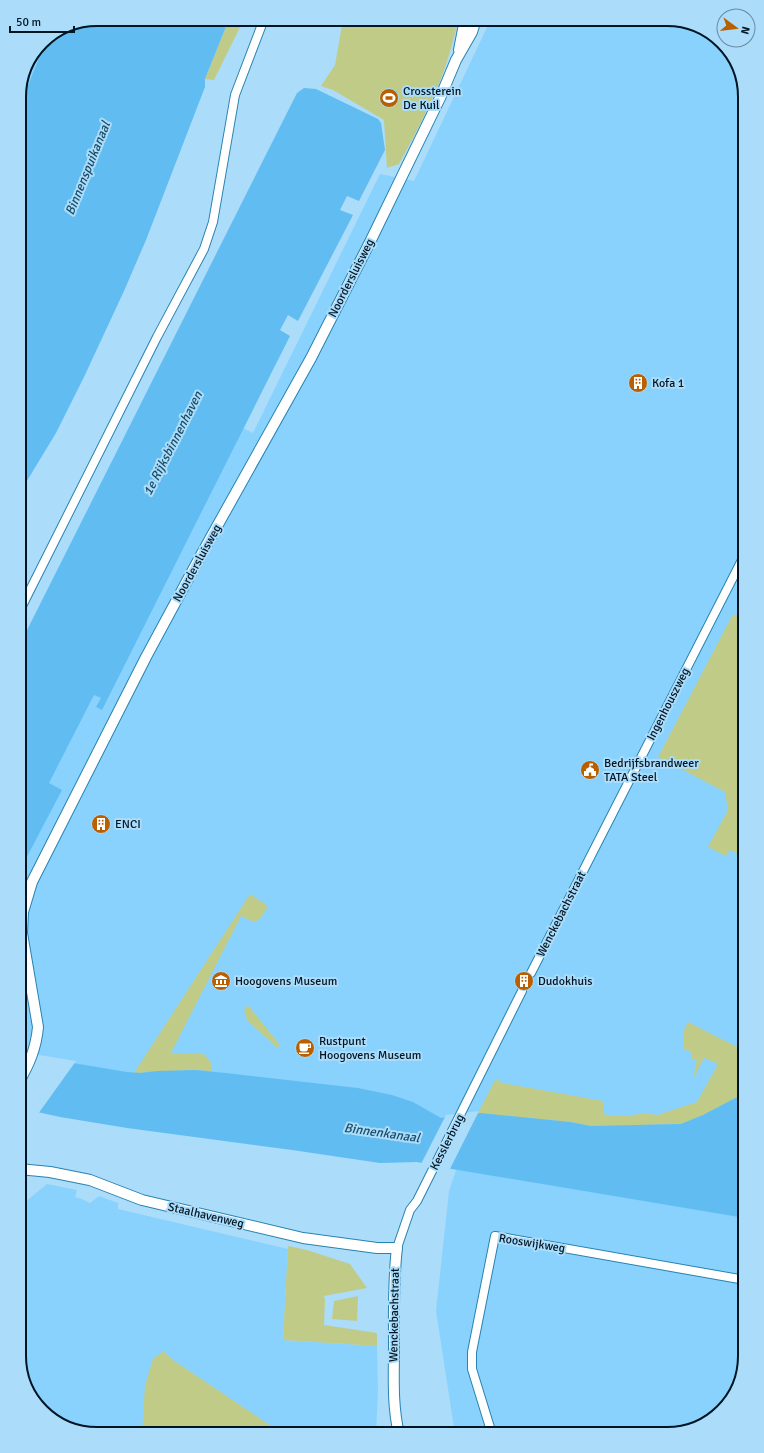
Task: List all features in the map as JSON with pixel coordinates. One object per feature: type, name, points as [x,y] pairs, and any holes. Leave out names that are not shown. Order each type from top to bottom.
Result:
[{"type":"street","points":[[26,598],[157,337],[204,248],[213,222],[235,95],[261,26]]},
{"type":"street","name":"Noordersluisweg","points":[[456,60],[463,26]]},
{"type":"street","name":"Noordersluisweg","points":[[26,902],[32,882],[179,596],[311,358],[375,233],[440,98],[456,60],[474,26]]},
{"type":"street","name":"Ingenhouszweg","points":[[591,854],[738,568]]},
{"type":"street","name":"Wenckebachstraat","points":[[531,973],[591,854]]},
{"type":"street","name":"Noordersluisweg","points":[[26,957],[38,1027],[37,1042],[26,1068]]},
{"type":"street","name":"Kesslerbrug","points":[[417,1201],[522,991]]},
{"type":"street","name":"Staalhavenweg","points":[[26,1170],[50,1172],[90,1180],[142,1200],[303,1238],[377,1248],[397,1248]]},
{"type":"street","name":"Wenckebachstraat","points":[[397,1427],[394,1384],[394,1275],[397,1248],[410,1210],[417,1201]]},
{"type":"street","name":"Rooswijkweg","points":[[490,1427],[472,1369],[472,1352],[494,1236],[738,1279]]},
{"type":"shaded area","points":[[488,26],[681,27],[698,33],[720,50],[733,70],[737,83],[738,1356],[737,1370],[731,1387],[720,1403],[710,1412],[694,1422],[681,1426],[454,1427],[436,1311],[449,1191],[462,1153],[26,1066],[26,819],[230,422],[253,433],[380,174],[414,181]]},
{"type":"shaded area","points":[[41,54],[27,90],[31,70]]},
{"type":"shaded area","points":[[47,1184],[77,1190],[75,1197],[90,1203],[99,1196],[118,1203],[118,1209],[288,1249],[283,1340],[377,1346],[378,1390],[376,1427],[93,1427],[83,1426],[66,1420],[54,1412],[41,1399],[31,1383],[27,1370],[26,1201]]},
{"type":"green space","points":[[226,26],[241,26],[214,80],[205,79]]},
{"type":"green space","name":"Crossterein De Kuil","points":[[342,26],[457,26],[440,81],[421,123],[399,164],[387,168],[384,120],[333,90],[321,86],[335,65]]},
{"type":"green space","points":[[733,614],[738,616],[738,854],[730,850],[726,856],[708,847],[728,810],[725,792],[658,757]]},
{"type":"green space","points":[[250,894],[268,906],[260,919],[254,922],[241,916],[171,1053],[204,1054],[211,1063],[212,1071],[195,1070],[134,1073]]},
{"type":"green space","points":[[248,1005],[280,1045],[277,1048],[247,1020],[244,1010]]},
{"type":"green space","points":[[688,1022],[738,1047],[738,1097],[703,1115],[681,1124],[591,1126],[570,1122],[478,1113],[497,1078],[502,1083],[603,1101],[603,1114],[613,1116],[629,1116],[642,1113],[657,1115],[697,1102],[718,1064],[704,1058],[693,1079],[697,1059],[692,1059],[692,1052],[683,1049],[684,1030]]},
{"type":"green space","points":[[288,1246],[307,1250],[350,1264],[367,1288],[324,1296],[324,1325],[377,1333],[377,1346],[283,1340]]},
{"type":"green space","points":[[358,1296],[357,1321],[332,1319],[334,1301]]},
{"type":"green space","points":[[163,1351],[173,1360],[273,1427],[142,1427],[145,1385],[153,1359]]},
{"type":"water","name":"Binnenspuikanaal","points":[[97,26],[226,26],[205,79],[205,87],[146,240],[124,291],[56,433],[26,482],[26,93],[40,55],[44,50],[58,38],[79,28]]},
{"type":"water","name":"1e Rijksbinnenhaven","points":[[304,88],[316,89],[378,119],[381,123],[385,150],[359,201],[347,196],[340,210],[353,215],[298,321],[288,315],[280,330],[290,336],[102,710],[96,707],[101,698],[94,695],[49,783],[62,790],[26,859],[26,632],[297,93]]},
{"type":"water","name":"Binnenkanaal","points":[[26,1055],[127,1072],[140,1073],[195,1070],[358,1088],[392,1095],[413,1102],[441,1118],[480,1113],[570,1122],[591,1126],[681,1124],[703,1115],[738,1097],[738,1217],[417,1162],[380,1163],[127,1128],[60,1117],[26,1110]]},
{"type":"pier","points":[[27,1053],[76,1061],[38,1114],[26,1111]]},
{"type":"pier","points":[[479,1111],[449,1171],[421,1164],[446,1115]]},
{"type":"tunnel","points":[[522,991],[531,973]]},
{"type":"place","name":"Crossterein De Kuil","points":[[389,98]]},
{"type":"place","name":"Kofa 1","points":[[638,383]]},
{"type":"place","name":"Bedrijfsbrandweer TATA Steel","points":[[590,770]]},
{"type":"place","name":"ENCI","points":[[101,824]]},
{"type":"place","name":"Hoogovens Museum","points":[[221,981]]},
{"type":"place","name":"Dudokhuis","points":[[524,981]]},
{"type":"place","name":"Rustpunt Hoogovens Museum","points":[[305,1048]]}]
